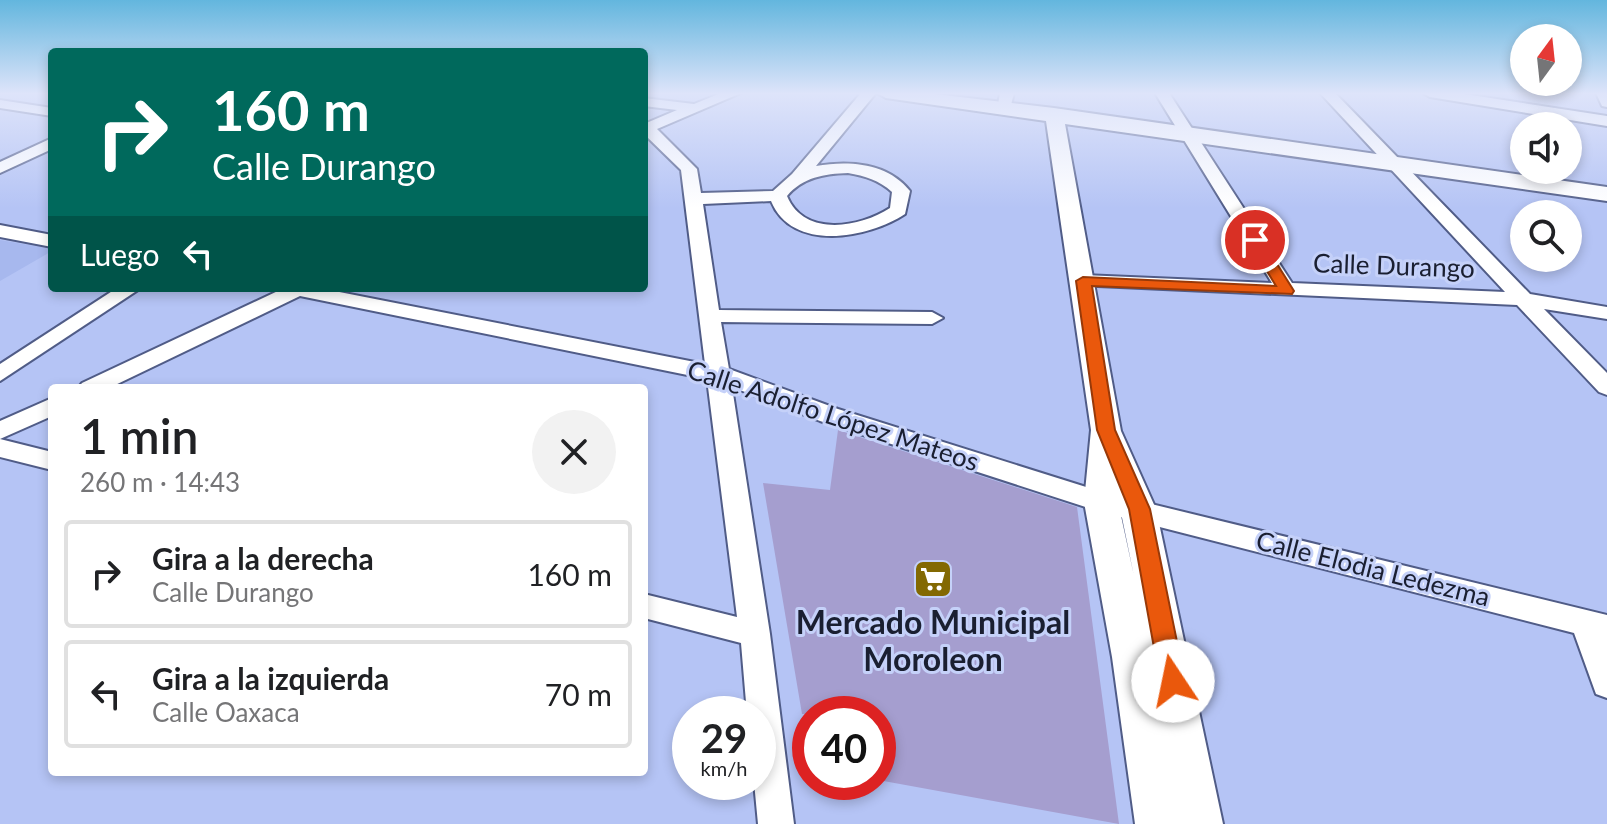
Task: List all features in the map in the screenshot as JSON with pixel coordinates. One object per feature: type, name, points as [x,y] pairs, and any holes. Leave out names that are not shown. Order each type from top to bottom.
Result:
[{"type":"street","points":[[693,199],[778,196],[837,131]]},
{"type":"street","points":[[1057,131],[1106,430],[1101,502],[1132,657],[1158,824]]},
{"type":"street","points":[[1163,131],[1607,191]]},
{"type":"street","points":[[1188,131],[1287,291]]},
{"type":"street","points":[[1364,131],[1607,387]]},
{"type":"street","points":[[648,132],[689,169],[755,634],[776,824]]},
{"type":"street","points":[[0,168],[48,145]]},
{"type":"street","points":[[778,196],[780,206],[793,219],[829,230],[875,226],[899,210],[903,201],[893,182],[871,172],[831,168],[799,176]]},
{"type":"street","points":[[0,231],[48,240]]},
{"type":"street","name":"Calle Durango","points":[[1083,281],[1523,299],[1607,313]]},
{"type":"street","points":[[0,374],[125,292]]},
{"type":"street","points":[[98,384],[289,292]]},
{"type":"street","name":"Calle Adolfo López Mateos","points":[[310,292],[720,374],[829,415],[1101,502],[1139,509]]},
{"type":"street","points":[[712,316],[932,318]]},
{"type":"street","points":[[0,431],[48,408]]},
{"type":"street","points":[[1106,430],[1139,509],[1200,824]]},
{"type":"street","points":[[0,448],[48,460]]},
{"type":"street","name":"Calle Elodia Ledezma","points":[[1139,509],[1597,625]]},
{"type":"street","points":[[648,607],[755,634]]},
{"type":"street","points":[[1597,625],[1607,684]]},
{"type":"shaded area","points":[[0,240],[48,248],[48,253],[0,281]]},
{"type":"building","name":"Mercado Municipal Moroleon","points":[[838,430],[1077,507],[1119,824],[896,783],[896,696],[799,696],[763,483],[830,490]]},
{"type":"place","name":"Mercado Municipal Moroleon","points":[[933,579]]},
{"type":"route","points":[[1173,681],[1139,509],[1106,430],[1083,281],[1287,291],[1255,240]]}]
